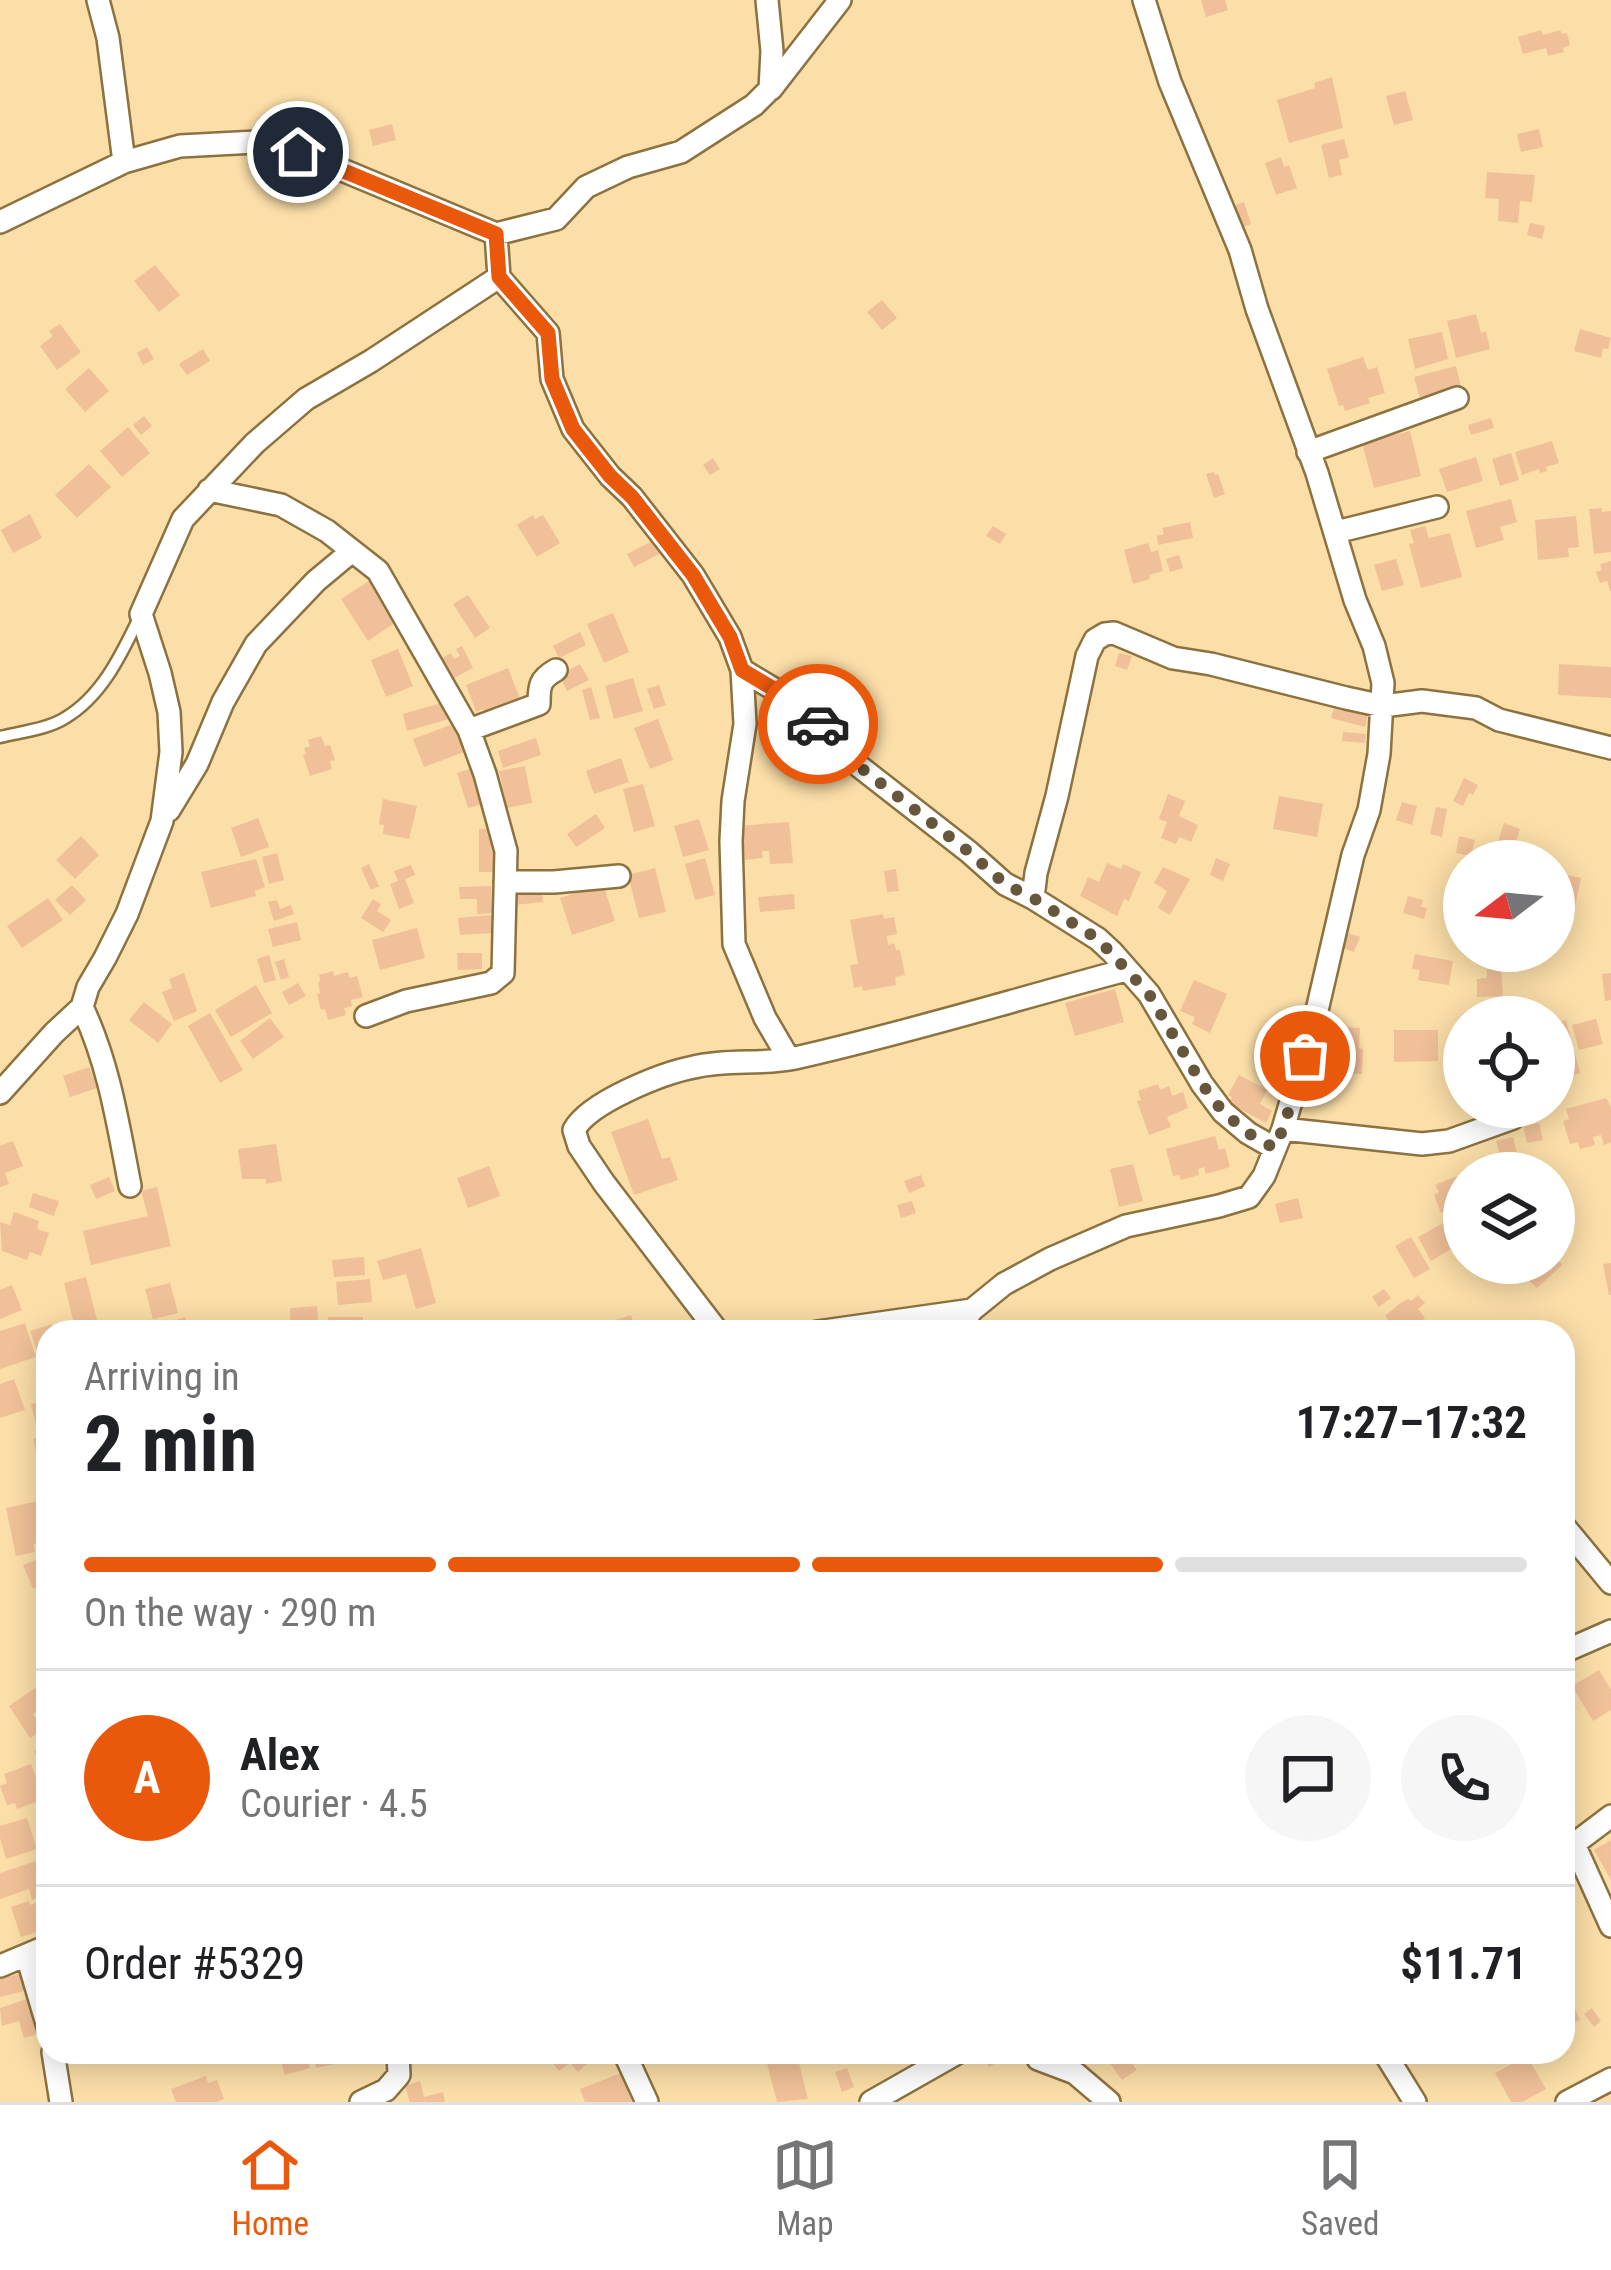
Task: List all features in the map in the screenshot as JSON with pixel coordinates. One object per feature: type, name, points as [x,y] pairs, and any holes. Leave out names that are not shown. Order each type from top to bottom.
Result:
[{"type":"street","points":[[98,0],[108,38],[124,161]]},
{"type":"street","points":[[767,0],[770,89]]},
{"type":"street","points":[[0,222],[124,161],[180,146],[258,142],[298,152],[496,234],[556,219],[586,187],[628,167],[681,152],[754,105],[840,0]]},
{"type":"street","points":[[965,1320],[1004,1284],[1089,1240],[1126,1226],[1249,1197],[1264,1176],[1279,1139],[1316,1019],[1379,754],[1383,683],[1374,646],[1240,250],[1170,82],[1144,0]]},
{"type":"street","points":[[496,234],[499,277],[548,333],[552,379],[573,429],[693,575],[730,637],[742,670],[745,724],[730,841],[734,944],[765,1018],[789,1059]]},
{"type":"street","points":[[163,821],[171,752],[169,712],[141,614],[183,519],[255,442],[306,399],[499,277]]},
{"type":"street","points":[[1308,452],[1457,398]]},
{"type":"street","points":[[209,490],[281,505],[327,531],[378,572],[469,730],[485,774],[506,851],[503,973],[498,980],[406,1000],[366,1016]]},
{"type":"street","points":[[1336,532],[1437,506]]},
{"type":"street","points":[[0,1093],[82,1007],[127,914],[163,821],[256,644],[316,580],[352,551]]},
{"type":"street","points":[[1033,898],[1087,656],[1095,640],[1105,634],[1114,633],[1173,658],[1383,706],[1421,701],[1476,708],[1499,720],[1611,748]]},
{"type":"street","points":[[469,730],[539,704],[542,678],[556,670]]},
{"type":"street","points":[[742,670],[808,715],[860,767],[1005,884],[1098,939],[1149,994],[1223,1112],[1248,1133],[1279,1139],[1422,1144],[1449,1141],[1485,1128]]},
{"type":"street","points":[[505,882],[619,876]]},
{"type":"street","points":[[709,1320],[579,1146],[574,1130],[581,1118],[633,1088],[694,1066],[789,1059],[1126,970]]},
{"type":"street","points":[[82,1007],[111,1085],[130,1186]]},
{"type":"street","points":[[902,1320],[972,1310]]},
{"type":"street","points":[[1575,1540],[1611,1583]]},
{"type":"street","points":[[1575,1646],[1611,1630]]},
{"type":"street","points":[[1575,1841],[1611,1816]]},
{"type":"street","points":[[1575,1859],[1611,1927]]},
{"type":"street","points":[[0,1966],[36,1952]]},
{"type":"street","points":[[27,1956],[36,1986]]},
{"type":"street","points":[[55,2064],[61,2102]]},
{"type":"street","points":[[361,2102],[386,2090],[399,2075],[399,2064]]},
{"type":"street","points":[[630,2064],[647,2102]]},
{"type":"street","points":[[872,2102],[938,2064]]},
{"type":"street","points":[[1051,2064],[1075,2073],[1109,2102]]},
{"type":"street","points":[[1391,2064],[1415,2102]]},
{"type":"street","points":[[1567,2102],[1611,2079]]},
{"type":"lane","points":[[0,737],[62,721],[88,700],[116,665],[141,614]]},
{"type":"building","points":[[1201,0],[1225,0],[1228,10],[1206,17]]},
{"type":"building","points":[[1541,30],[1543,35],[1567,33],[1570,45],[1548,56],[1546,48],[1523,54],[1518,37]]},
{"type":"building","points":[[1332,77],[1343,128],[1289,143],[1277,100]]},
{"type":"building","points":[[1405,91],[1413,120],[1394,125],[1386,96]]},
{"type":"building","points":[[392,124],[396,140],[373,146],[369,130]]},
{"type":"building","points":[[1539,129],[1543,147],[1521,152],[1517,134]]},
{"type":"building","points":[[1344,139],[1349,157],[1339,160],[1342,175],[1329,178],[1321,145]]},
{"type":"building","points":[[1281,157],[1297,188],[1276,195],[1265,163]]},
{"type":"building","points":[[1487,172],[1535,175],[1532,202],[1520,201],[1518,223],[1498,221],[1499,199],[1485,198]]},
{"type":"building","points":[[1244,202],[1251,224],[1240,228],[1233,206]]},
{"type":"building","points":[[1530,223],[1545,226],[1542,239],[1527,235]]},
{"type":"building","points":[[155,265],[180,295],[159,312],[134,281]]},
{"type":"building","points":[[882,300],[897,318],[882,330],[867,312]]},
{"type":"building","points":[[1476,314],[1490,349],[1456,358],[1447,321]]},
{"type":"building","points":[[60,324],[81,352],[57,370],[40,346]]},
{"type":"building","points":[[1580,329],[1611,338],[1601,358],[1574,351]]},
{"type":"building","points":[[1442,332],[1448,359],[1415,369],[1408,339]]},
{"type":"building","points":[[147,347],[154,359],[143,365],[137,353]]},
{"type":"building","points":[[203,349],[210,361],[187,375],[179,364]]},
{"type":"building","points":[[1363,357],[1368,370],[1377,367],[1385,393],[1345,411],[1327,369]]},
{"type":"building","points":[[1456,366],[1462,390],[1421,402],[1414,377]]},
{"type":"building","points":[[89,368],[109,391],[85,412],[65,389]]},
{"type":"building","points":[[144,416],[152,426],[141,435],[133,425]]},
{"type":"building","points":[[1491,418],[1494,428],[1471,435],[1468,425]]},
{"type":"building","points":[[128,427],[150,453],[122,477],[100,451]]},
{"type":"building","points":[[1410,431],[1421,476],[1374,488],[1362,443]]},
{"type":"building","points":[[1552,441],[1559,463],[1546,467],[1547,471],[1522,475],[1515,452]]},
{"type":"building","points":[[1511,453],[1519,480],[1500,486],[1492,459]]},
{"type":"building","points":[[1476,457],[1483,481],[1447,492],[1439,469]]},
{"type":"building","points":[[713,458],[720,469],[710,475],[703,465]]},
{"type":"building","points":[[89,464],[111,487],[77,518],[55,495]]},
{"type":"building","points":[[1214,472],[1225,494],[1214,498],[1206,474]]},
{"type":"building","points":[[1511,499],[1517,522],[1500,527],[1504,540],[1476,548],[1466,511]]},
{"type":"building","points":[[1602,508],[1602,512],[1611,511],[1611,552],[1594,554],[1589,509]]},
{"type":"building","points":[[30,514],[42,538],[13,553],[1,530]]},
{"type":"building","points":[[533,515],[535,519],[543,515],[560,543],[537,557],[517,525]]},
{"type":"building","points":[[1576,516],[1579,547],[1568,548],[1569,557],[1538,560],[1535,520]]},
{"type":"building","points":[[1190,522],[1193,538],[1158,545],[1162,528]]},
{"type":"building","points":[[993,526],[1006,534],[1000,544],[986,536]]},
{"type":"building","points":[[1425,526],[1429,538],[1450,533],[1462,577],[1421,588],[1409,544],[1414,543],[1410,530]]},
{"type":"building","points":[[656,539],[663,552],[634,567],[627,554]]},
{"type":"building","points":[[1148,543],[1151,552],[1158,550],[1163,571],[1133,584],[1124,550]]},
{"type":"building","points":[[1179,555],[1183,568],[1170,572],[1166,559]]},
{"type":"building","points":[[1396,559],[1404,585],[1382,591],[1374,565]]},
{"type":"building","points":[[1611,561],[1610,591],[1596,572],[1602,570],[1600,564]]},
{"type":"building","points":[[372,579],[399,620],[368,641],[341,599]]},
{"type":"building","points":[[468,595],[490,628],[475,638],[453,604]]},
{"type":"building","points":[[613,613],[629,652],[604,663],[587,624]]},
{"type":"building","points":[[580,632],[586,645],[559,658],[553,646]]},
{"type":"building","points":[[462,646],[473,668],[449,681],[438,660],[451,653],[454,659],[460,656],[456,649]]},
{"type":"building","points":[[398,649],[413,686],[386,697],[371,660]]},
{"type":"building","points":[[1119,653],[1132,656],[1127,670],[1115,666]]},
{"type":"building","points":[[580,664],[589,680],[567,691],[559,675]]},
{"type":"building","points":[[1559,664],[1611,667],[1611,698],[1558,695]]},
{"type":"building","points":[[508,668],[522,704],[486,718],[483,709],[476,712],[466,685]]},
{"type":"building","points":[[633,678],[643,711],[614,719],[605,686]]},
{"type":"building","points":[[659,685],[666,705],[654,709],[647,689]]},
{"type":"building","points":[[591,687],[600,718],[590,720],[582,690]]},
{"type":"building","points":[[1336,701],[1369,710],[1365,727],[1331,718]]},
{"type":"building","points":[[444,702],[449,719],[407,731],[403,714]]},
{"type":"building","points":[[658,719],[673,760],[650,769],[634,728]]},
{"type":"building","points":[[453,724],[464,752],[424,767],[413,739]]},
{"type":"building","points":[[1343,732],[1366,734],[1365,743],[1342,741]]},
{"type":"building","points":[[321,736],[335,760],[330,761],[332,769],[310,776],[304,748],[310,746],[308,740]]},
{"type":"building","points":[[536,738],[541,755],[503,768],[498,751]]},
{"type":"building","points":[[621,758],[629,782],[594,794],[586,771]]},
{"type":"building","points":[[525,766],[532,803],[507,808],[499,771]]},
{"type":"building","points":[[473,768],[484,804],[468,808],[457,773]]},
{"type":"building","points":[[1464,778],[1478,785],[1463,806],[1453,801]]},
{"type":"building","points":[[643,784],[655,826],[634,832],[623,789]]},
{"type":"building","points":[[1168,794],[1185,801],[1179,816],[1198,825],[1191,842],[1179,837],[1176,844],[1161,838],[1167,822],[1159,819]]},
{"type":"building","points":[[1279,796],[1323,804],[1317,837],[1273,829]]},
{"type":"building","points":[[383,799],[417,806],[409,839],[383,834],[384,825],[379,824]]},
{"type":"building","points":[[1402,802],[1417,806],[1412,825],[1396,820]]},
{"type":"building","points":[[1436,807],[1447,809],[1442,837],[1430,834]]},
{"type":"building","points":[[596,814],[605,828],[576,847],[567,834]]},
{"type":"building","points":[[258,818],[269,847],[241,857],[231,828]]},
{"type":"building","points":[[699,819],[709,850],[683,857],[674,826]]},
{"type":"building","points":[[789,822],[793,863],[770,864],[769,851],[762,851],[763,858],[745,860],[738,826]]},
{"type":"building","points":[[1504,823],[1520,829],[1516,840],[1499,840]]},
{"type":"building","points":[[479,829],[494,829],[494,872],[479,872]]},
{"type":"building","points":[[81,836],[99,855],[75,879],[56,860]]},
{"type":"building","points":[[277,853],[284,880],[269,884],[262,857]]},
{"type":"building","points":[[705,858],[715,895],[695,900],[685,864]]},
{"type":"building","points":[[1216,858],[1230,864],[1223,881],[1210,875]]},
{"type":"building","points":[[256,859],[265,887],[255,891],[256,896],[211,908],[201,872]]},
{"type":"building","points":[[1107,863],[1141,872],[1117,916],[1080,896],[1088,877],[1099,882]]},
{"type":"building","points":[[369,864],[379,886],[371,890],[361,868]]},
{"type":"building","points":[[411,865],[415,875],[405,879],[414,903],[399,909],[390,884],[398,881],[394,871]]},
{"type":"building","points":[[1163,867],[1190,879],[1170,915],[1158,908],[1167,891],[1154,883]]},
{"type":"building","points":[[655,868],[666,912],[639,918],[628,875]]},
{"type":"building","points":[[896,869],[899,891],[887,892],[884,871]]},
{"type":"building","points":[[603,884],[615,921],[572,935],[560,898]]},
{"type":"building","points":[[72,885],[86,900],[70,915],[55,900]]},
{"type":"building","points":[[491,886],[492,913],[477,914],[477,899],[460,899],[459,887]]},
{"type":"building","points":[[542,889],[543,902],[514,905],[513,892]]},
{"type":"building","points":[[794,894],[795,909],[760,912],[758,897]]},
{"type":"building","points":[[1408,896],[1423,900],[1424,919],[1403,913]]},
{"type":"building","points":[[48,898],[63,920],[22,948],[7,926]]},
{"type":"building","points":[[373,899],[381,904],[377,911],[391,920],[383,932],[361,918]]},
{"type":"building","points":[[277,900],[280,909],[291,905],[294,914],[274,921],[268,902]]},
{"type":"building","points":[[883,914],[884,919],[894,917],[897,934],[887,936],[888,945],[894,943],[900,950],[905,975],[895,977],[896,985],[863,991],[862,986],[854,988],[850,965],[858,964],[850,920]]},
{"type":"building","points":[[492,915],[493,933],[460,935],[458,918]]},
{"type":"building","points":[[297,922],[301,940],[273,947],[268,929]]},
{"type":"building","points":[[417,928],[425,958],[380,970],[372,940]]},
{"type":"building","points":[[1343,931],[1360,937],[1354,952],[1337,946]]},
{"type":"building","points":[[457,953],[482,953],[482,969],[458,970]]},
{"type":"building","points":[[1415,954],[1443,959],[1443,972],[1451,972],[1449,985],[1418,980],[1420,970],[1412,969]]},
{"type":"building","points":[[269,955],[276,980],[264,983],[257,959]]},
{"type":"building","points":[[284,959],[289,977],[281,980],[275,962]]},
{"type":"building","points":[[333,971],[334,976],[348,972],[349,978],[357,976],[363,997],[351,1000],[352,1006],[344,1008],[346,1015],[328,1020],[325,1009],[321,1010],[318,982],[319,975]]},
{"type":"building","points":[[1487,972],[1501,972],[1503,996],[1477,996],[1477,979],[1487,978]]},
{"type":"building","points":[[184,973],[197,1011],[174,1021],[162,992],[172,988],[169,979]]},
{"type":"building","points":[[1611,973],[1611,1000],[1605,1001],[1602,974]]},
{"type":"building","points":[[1194,980],[1227,994],[1210,1033],[1192,1024],[1195,1017],[1180,1011]]},
{"type":"building","points":[[298,983],[306,996],[289,1005],[282,992]]},
{"type":"building","points":[[256,985],[272,1013],[231,1037],[215,1010]]},
{"type":"building","points":[[1115,989],[1124,1022],[1075,1036],[1065,1003]]},
{"type":"building","points":[[144,1002],[172,1024],[158,1043],[129,1020]]},
{"type":"building","points":[[210,1013],[243,1070],[220,1083],[188,1026]]},
{"type":"building","points":[[270,1018],[284,1037],[253,1059],[240,1041]]},
{"type":"building","points":[[1596,1019],[1603,1044],[1579,1050],[1575,1024]]},
{"type":"building","points":[[1326,1026],[1360,1028],[1362,1074],[1337,1073],[1338,1063],[1325,1062]]},
{"type":"building","points":[[1394,1030],[1438,1030],[1438,1061],[1394,1062]]},
{"type":"building","points":[[89,1067],[97,1088],[70,1097],[63,1076]]},
{"type":"building","points":[[1239,1075],[1267,1090],[1260,1104],[1272,1111],[1266,1123],[1229,1103],[1232,1097],[1228,1095]]},
{"type":"building","points":[[1158,1084],[1160,1090],[1169,1086],[1172,1096],[1183,1092],[1188,1108],[1167,1117],[1171,1127],[1149,1135],[1138,1091]]},
{"type":"building","points":[[1606,1098],[1611,1107],[1611,1142],[1604,1145],[1601,1135],[1593,1137],[1595,1145],[1580,1149],[1578,1142],[1570,1144],[1565,1128],[1575,1128],[1575,1107]]},
{"type":"building","points":[[648,1119],[662,1159],[670,1157],[678,1180],[634,1195],[611,1132]]},
{"type":"building","points":[[1523,1128],[1540,1128],[1543,1140],[1527,1143]]},
{"type":"building","points":[[1215,1136],[1219,1150],[1225,1148],[1230,1167],[1206,1174],[1204,1167],[1198,1169],[1199,1175],[1181,1180],[1173,1176],[1166,1149]]},
{"type":"building","points":[[1513,1137],[1517,1152],[1499,1152],[1496,1141]]},
{"type":"building","points":[[13,1141],[23,1166],[5,1173],[9,1184],[0,1187],[0,1146]]},
{"type":"building","points":[[276,1144],[282,1181],[266,1184],[266,1179],[242,1179],[238,1149]]},
{"type":"building","points":[[1133,1164],[1143,1201],[1119,1207],[1110,1169]]},
{"type":"building","points":[[489,1166],[500,1196],[468,1208],[457,1178]]},
{"type":"building","points":[[921,1175],[925,1186],[909,1193],[904,1181]]},
{"type":"building","points":[[109,1177],[115,1191],[96,1199],[90,1185]]},
{"type":"building","points":[[1443,1182],[1441,1213],[1434,1195],[1439,1192],[1435,1185]]},
{"type":"building","points":[[157,1187],[171,1246],[91,1265],[83,1231],[148,1216],[141,1191]]},
{"type":"building","points":[[33,1193],[59,1201],[54,1216],[29,1207]]},
{"type":"building","points":[[1298,1198],[1303,1218],[1280,1223],[1275,1204]]},
{"type":"building","points":[[912,1201],[916,1213],[901,1218],[897,1205]]},
{"type":"building","points":[[14,1212],[39,1221],[37,1229],[49,1233],[41,1256],[30,1252],[27,1260],[2,1251],[0,1222],[10,1225]]},
{"type":"building","points":[[1443,1223],[1443,1254],[1431,1261],[1418,1237]]},
{"type":"building","points":[[1411,1237],[1430,1269],[1414,1278],[1395,1246]]},
{"type":"building","points":[[421,1248],[436,1303],[416,1309],[406,1274],[383,1280],[377,1261]]},
{"type":"building","points":[[364,1257],[365,1275],[334,1277],[332,1260]]},
{"type":"building","points":[[1611,1263],[1611,1295],[1609,1295],[1603,1264]]},
{"type":"building","points":[[86,1277],[97,1320],[73,1320],[64,1283]]},
{"type":"building","points":[[370,1279],[372,1302],[338,1305],[336,1282]]},
{"type":"building","points":[[170,1283],[178,1313],[153,1319],[145,1289]]},
{"type":"building","points":[[12,1285],[22,1310],[0,1319],[0,1290]]},
{"type":"building","points":[[1384,1289],[1391,1298],[1379,1307],[1372,1297]]},
{"type":"building","points":[[1418,1295],[1425,1303],[1418,1309],[1423,1320],[1388,1320],[1385,1316],[1402,1302]]},
{"type":"building","points":[[317,1306],[318,1320],[290,1320],[290,1308]]},
{"type":"building","points":[[328,1317],[363,1317],[363,1320]]},
{"type":"building","points":[[25,1323],[36,1357],[0,1369],[0,1331]]},
{"type":"building","points":[[14,1379],[25,1410],[0,1418],[0,1384]]},
{"type":"building","points":[[36,1502],[35,1552],[16,1556],[6,1508]]},
{"type":"building","points":[[36,1560],[36,1588],[33,1589],[23,1565]]},
{"type":"building","points":[[1599,1670],[1611,1690],[1611,1710],[1593,1721],[1575,1684]]},
{"type":"building","points":[[36,1687],[36,1734],[30,1738],[9,1706]]},
{"type":"building","points":[[31,1764],[36,1802],[17,1809],[15,1803],[7,1805],[0,1786],[7,1783],[4,1774]]},
{"type":"building","points":[[27,1818],[36,1849],[6,1859],[0,1826]]},
{"type":"building","points":[[1611,1840],[1611,1880],[1594,1850]]},
{"type":"building","points":[[36,1861],[36,1898],[32,1900],[29,1889],[0,1899],[0,1873]]},
{"type":"building","points":[[29,1901],[36,1903],[36,1932],[21,1937],[11,1907]]},
{"type":"building","points":[[23,1973],[28,1990],[0,1997],[0,1979]]},
{"type":"building","points":[[27,1999],[36,2035],[24,2038],[19,2021],[2,2026],[0,2008]]},
{"type":"building","points":[[1592,2008],[1601,2021],[1594,2027],[1584,2014]]},
{"type":"building","points":[[282,2064],[309,2064],[310,2068],[285,2075]]},
{"type":"building","points":[[767,2064],[799,2064],[808,2099],[777,2102]]},
{"type":"building","points":[[1110,2064],[1132,2064],[1137,2070],[1122,2080]]},
{"type":"building","points":[[1512,2064],[1532,2064],[1546,2089],[1522,2102],[1511,2102],[1495,2073]]},
{"type":"building","points":[[847,2068],[854,2087],[842,2092],[835,2072]]},
{"type":"building","points":[[621,2073],[632,2102],[585,2102],[580,2089]]},
{"type":"building","points":[[206,2076],[208,2083],[217,2080],[224,2099],[176,2102],[171,2089]]},
{"type":"building","points":[[420,2081],[424,2097],[443,2092],[445,2102],[410,2102],[405,2086]]},
{"type":"way so far","points":[[818,724],[860,767],[1005,884],[1112,952],[1149,994],[1223,1112],[1274,1148],[1305,1056]]},
{"type":"route","points":[[298,152],[496,234],[499,277],[548,333],[552,379],[573,429],[693,575],[730,637],[742,670],[818,724]]}]
